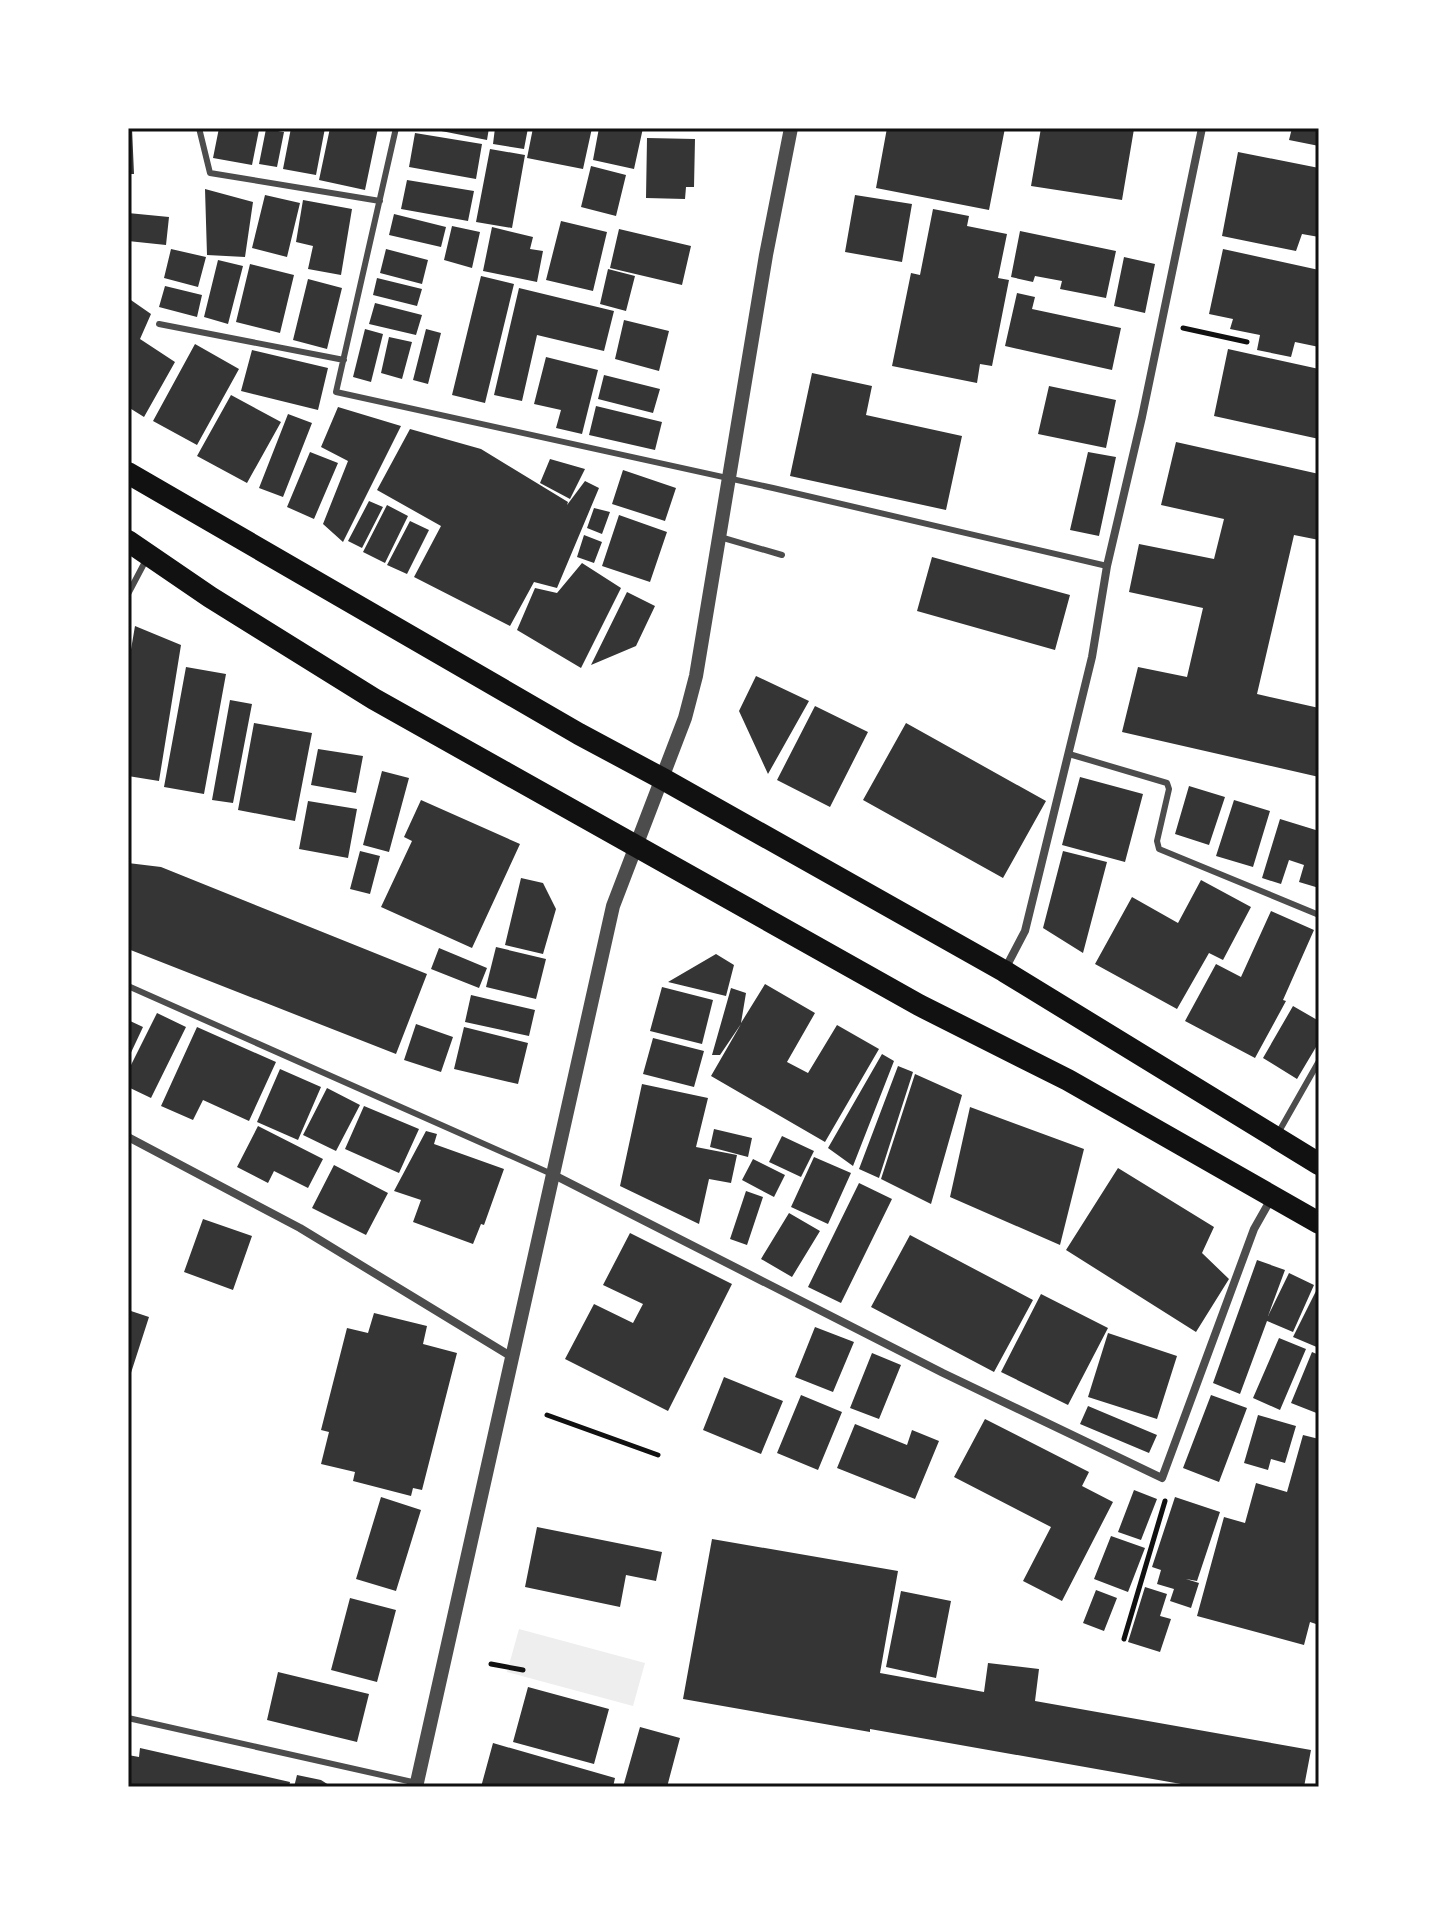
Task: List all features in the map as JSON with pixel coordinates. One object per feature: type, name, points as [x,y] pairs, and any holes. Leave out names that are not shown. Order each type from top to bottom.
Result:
[{"type":"highway","points":[[128,473],[579,734],[1004,971],[1319,1164]]},
{"type":"highway","points":[[128,541],[374,699],[919,1005],[1068,1080],[1319,1223]]},
{"type":"street","points":[[416,1785],[613,906],[663,779],[696,676],[791,128]]},
{"type":"street","points":[[1004,971],[1025,931],[1092,657],[1107,566],[1202,128]]},
{"type":"street","points":[[128,1137],[300,1228],[513,1357]]},
{"type":"street","points":[[554,1175],[943,1373],[1162,1478],[1254,1229],[1274,1195]]},
{"type":"lane","points":[[199,128],[210,173],[380,201]]},
{"type":"lane","points":[[396,128],[336,392],[1107,566]]},
{"type":"lane","points":[[159,324],[344,360]]},
{"type":"lane","points":[[720,537],[782,555]]},
{"type":"lane","points":[[128,594],[148,555]]},
{"type":"lane","points":[[1069,754],[1167,783],[1169,789],[1157,841],[1159,849],[1319,915]]},
{"type":"lane","points":[[128,986],[554,1175]]},
{"type":"lane","points":[[1275,1138],[1319,1061]]},
{"type":"lane","points":[[128,1718],[416,1785]]},
{"type":"path","points":[[1162,323],[1247,342]]},
{"type":"path","points":[[547,1415],[658,1455]]},
{"type":"path","points":[[1124,1639],[1169,1490],[1162,1478]]},
{"type":"path","points":[[491,1664],[523,1670]]},
{"type":"shaded area","points":[[519,1629],[645,1663],[633,1706],[507,1672]]},
{"type":"building","points":[[128,128],[132,128],[134,174],[128,174]]},
{"type":"building","points":[[219,128],[259,130],[252,165],[213,158]]},
{"type":"building","points":[[291,128],[325,128],[316,175],[283,169]]},
{"type":"building","points":[[330,128],[378,128],[365,190],[319,180]]},
{"type":"building","points":[[426,128],[489,128],[487,140]]},
{"type":"building","points":[[495,128],[528,128],[524,149],[493,144]]},
{"type":"building","points":[[533,128],[592,128],[583,169],[527,158]]},
{"type":"building","points":[[599,128],[643,128],[634,169],[593,160]]},
{"type":"building","points":[[887,128],[1005,128],[989,210],[876,188]]},
{"type":"building","points":[[1041,128],[1134,129],[1122,200],[1031,186]]},
{"type":"building","points":[[1292,128],[1319,128],[1319,146],[1289,140]]},
{"type":"building","points":[[266,129],[284,132],[277,167],[259,164]]},
{"type":"building","points":[[415,133],[482,144],[476,179],[409,167]]},
{"type":"building","points":[[647,138],[695,139],[694,187],[686,187],[685,199],[646,198]]},
{"type":"building","points":[[490,149],[525,155],[512,228],[476,222]]},
{"type":"building","points":[[1238,152],[1319,168],[1319,237],[1302,234],[1296,251],[1222,236]]},
{"type":"building","points":[[591,166],[626,175],[616,216],[581,207]]},
{"type":"building","points":[[407,180],[474,191],[468,221],[401,209]]},
{"type":"building","points":[[205,189],[253,202],[245,257],[207,255]]},
{"type":"building","points":[[265,195],[300,203],[287,257],[252,248]]},
{"type":"building","points":[[855,195],[912,204],[902,262],[845,252]]},
{"type":"building","points":[[303,200],[352,209],[341,275],[308,269],[313,246],[296,242]]},
{"type":"building","points":[[933,209],[969,216],[967,226],[1007,234],[998,278],[1009,280],[992,366],[980,364],[977,383],[892,366],[911,273],[920,275]]},
{"type":"building","points":[[128,213],[169,217],[166,245],[128,241]]},
{"type":"building","points":[[394,214],[446,227],[441,247],[389,235]]},
{"type":"building","points":[[561,221],[607,232],[593,291],[546,280]]},
{"type":"building","points":[[452,226],[480,232],[472,268],[444,260]]},
{"type":"building","points":[[492,227],[533,237],[530,249],[543,251],[537,282],[483,271]]},
{"type":"building","points":[[619,229],[691,246],[682,285],[610,268]]},
{"type":"building","points":[[1020,231],[1116,251],[1106,298],[1060,289],[1062,281],[1035,276],[1033,282],[1011,277]]},
{"type":"building","points":[[171,249],[206,257],[198,287],[164,278]]},
{"type":"building","points":[[386,249],[428,260],[422,284],[380,273]]},
{"type":"building","points":[[1223,249],[1319,270],[1319,347],[1295,342],[1291,357],[1257,350],[1260,335],[1230,329],[1233,319],[1209,314]]},
{"type":"building","points":[[1124,257],[1155,264],[1145,313],[1114,306]]},
{"type":"building","points":[[218,260],[243,266],[228,324],[204,317]]},
{"type":"building","points":[[250,264],[294,275],[280,333],[236,322]]},
{"type":"building","points":[[608,269],[635,276],[626,311],[600,304]]},
{"type":"building","points":[[481,276],[514,284],[485,403],[452,395]]},
{"type":"building","points":[[377,278],[422,289],[417,306],[373,295]]},
{"type":"building","points":[[308,279],[342,288],[327,349],[293,340]]},
{"type":"building","points":[[165,286],[202,295],[197,317],[159,307]]},
{"type":"building","points":[[519,288],[614,311],[604,351],[537,335],[522,401],[494,395]]},
{"type":"building","points":[[1017,293],[1035,297],[1032,309],[1121,328],[1112,370],[1005,346]]},
{"type":"building","points":[[128,298],[151,314],[140,339],[175,362],[144,417],[128,407]]},
{"type":"building","points":[[375,303],[422,315],[416,335],[369,324]]},
{"type":"building","points":[[624,320],[669,331],[659,371],[615,359]]},
{"type":"building","points":[[365,329],[383,334],[371,382],[353,377]]},
{"type":"building","points":[[426,329],[441,333],[428,384],[413,380]]},
{"type":"building","points":[[389,337],[412,342],[402,379],[381,373]]},
{"type":"building","points":[[195,344],[239,369],[197,445],[153,421]]},
{"type":"building","points":[[1228,349],[1319,369],[1319,439],[1214,416]]},
{"type":"building","points":[[252,350],[328,368],[318,410],[241,391]]},
{"type":"building","points":[[546,357],[598,370],[582,434],[556,428],[561,410],[534,404]]},
{"type":"building","points":[[812,373],[872,386],[866,415],[962,436],[946,510],[790,476]]},
{"type":"building","points":[[604,375],[660,389],[653,413],[598,399]]},
{"type":"building","points":[[1049,386],[1116,400],[1106,448],[1038,434]]},
{"type":"building","points":[[231,395],[281,422],[247,483],[197,456]]},
{"type":"building","points":[[596,406],[662,422],[655,450],[589,435]]},
{"type":"building","points":[[338,407],[401,426],[343,542],[323,524],[348,461],[321,447]]},
{"type":"building","points":[[288,414],[312,423],[283,497],[259,488]]},
{"type":"building","points":[[410,429],[481,449],[568,502],[567,505],[585,481],[599,488],[557,588],[534,582],[510,626],[414,577],[441,526],[377,490]]},
{"type":"building","points":[[1176,442],[1319,474],[1319,540],[1294,535],[1257,694],[1319,708],[1319,777],[1122,732],[1138,667],[1187,677],[1203,608],[1129,592],[1139,544],[1214,559],[1224,519],[1161,505]]},
{"type":"building","points":[[310,452],[338,463],[314,519],[287,507]]},
{"type":"building","points":[[1088,452],[1116,457],[1099,536],[1070,530]]},
{"type":"building","points":[[550,459],[585,469],[570,499],[540,483]]},
{"type":"building","points":[[623,470],[676,488],[665,521],[612,504]]},
{"type":"building","points":[[369,501],[383,507],[362,548],[348,541]]},
{"type":"building","points":[[387,505],[408,516],[385,563],[363,552]]},
{"type":"building","points":[[594,508],[610,512],[602,534],[587,528]]},
{"type":"building","points":[[619,515],[667,532],[650,582],[602,566]]},
{"type":"building","points":[[410,521],[429,530],[407,574],[387,565]]},
{"type":"building","points":[[584,535],[602,542],[594,563],[577,557]]},
{"type":"building","points":[[932,557],[1070,595],[1055,650],[917,611]]},
{"type":"building","points":[[582,563],[621,588],[581,668],[517,630],[535,588],[557,593]]},
{"type":"building","points":[[627,592],[655,606],[636,646],[591,665]]},
{"type":"building","points":[[135,626],[181,645],[159,781],[128,776],[128,667]]},
{"type":"building","points":[[186,667],[226,674],[204,794],[164,787]]},
{"type":"building","points":[[756,676],[809,701],[768,774],[739,711]]},
{"type":"building","points":[[230,700],[252,704],[233,803],[212,800]]},
{"type":"building","points":[[815,706],[868,732],[830,807],[777,780]]},
{"type":"building","points":[[254,723],[312,733],[295,821],[238,810]]},
{"type":"building","points":[[906,723],[1046,801],[1003,878],[863,800]]},
{"type":"building","points":[[318,749],[363,756],[356,793],[311,785]]},
{"type":"building","points":[[382,771],[409,778],[389,852],[363,845]]},
{"type":"building","points":[[1080,777],[1143,794],[1125,862],[1062,845]]},
{"type":"building","points":[[1189,786],[1225,797],[1209,845],[1175,834]]},
{"type":"building","points":[[421,800],[520,844],[472,948],[381,907],[412,841],[404,837]]},
{"type":"building","points":[[1234,800],[1270,811],[1253,867],[1216,856]]},
{"type":"building","points":[[308,801],[357,809],[348,858],[299,849]]},
{"type":"building","points":[[1280,819],[1319,831],[1319,888],[1299,882],[1304,865],[1289,860],[1281,884],[1262,878]]},
{"type":"building","points":[[360,851],[380,856],[370,894],[350,889]]},
{"type":"building","points":[[1063,851],[1107,862],[1083,953],[1043,928]]},
{"type":"building","points":[[128,863],[161,867],[427,974],[396,1054],[128,949]]},
{"type":"building","points":[[521,878],[543,883],[556,909],[543,954],[505,945]]},
{"type":"building","points":[[1201,880],[1251,907],[1223,960],[1209,953],[1177,1009],[1095,964],[1132,897],[1178,923]]},
{"type":"building","points":[[1271,911],[1314,930],[1283,1000],[1286,1001],[1255,1058],[1185,1021],[1216,964],[1241,977]]},
{"type":"building","points":[[496,947],[546,959],[536,999],[486,987]]},
{"type":"building","points":[[439,948],[487,968],[479,988],[431,969]]},
{"type":"building","points":[[716,954],[734,965],[726,996],[668,982]]},
{"type":"building","points":[[765,984],[815,1013],[787,1062],[808,1073],[837,1025],[879,1049],[825,1142],[711,1076],[741,1024],[720,1055],[712,1055],[731,988],[746,993],[741,1023]]},
{"type":"building","points":[[662,987],[713,1000],[702,1044],[650,1031]]},
{"type":"building","points":[[471,995],[535,1010],[529,1036],[465,1022]]},
{"type":"building","points":[[1293,1006],[1319,1021],[1319,1042],[1297,1079],[1263,1058]]},
{"type":"building","points":[[157,1013],[186,1027],[151,1098],[128,1087],[128,1071]]},
{"type":"building","points":[[128,1020],[143,1027],[128,1059]]},
{"type":"building","points":[[416,1024],[453,1037],[441,1072],[404,1060]]},
{"type":"building","points":[[197,1027],[276,1062],[249,1121],[203,1100],[193,1120],[161,1106]]},
{"type":"building","points":[[464,1027],[528,1043],[518,1084],[454,1069]]},
{"type":"building","points":[[653,1038],[704,1051],[694,1087],[643,1074]]},
{"type":"building","points":[[882,1054],[894,1061],[853,1166],[828,1148]]},
{"type":"building","points":[[898,1066],[913,1072],[879,1178],[859,1169]]},
{"type":"building","points":[[280,1069],[321,1087],[298,1140],[257,1122]]},
{"type":"building","points":[[915,1074],[962,1095],[931,1204],[881,1179]]},
{"type":"building","points":[[642,1084],[708,1098],[696,1147],[737,1155],[731,1183],[709,1179],[699,1224],[620,1186]]},
{"type":"building","points":[[327,1088],[360,1105],[336,1151],[303,1135]]},
{"type":"building","points":[[364,1106],[419,1129],[399,1173],[345,1149]]},
{"type":"building","points":[[970,1107],[1084,1149],[1060,1245],[950,1197]]},
{"type":"building","points":[[258,1126],[323,1159],[308,1188],[274,1171],[268,1183],[237,1167]]},
{"type":"building","points":[[714,1129],[752,1138],[748,1157],[710,1147]]},
{"type":"building","points":[[426,1131],[437,1134],[434,1144],[504,1169],[484,1225],[481,1224],[473,1244],[413,1222],[421,1200],[394,1191]]},
{"type":"building","points":[[782,1136],[814,1151],[801,1177],[769,1162]]},
{"type":"building","points":[[814,1157],[851,1173],[828,1224],[791,1207]]},
{"type":"building","points":[[753,1159],[785,1175],[774,1197],[742,1180]]},
{"type":"building","points":[[334,1165],[388,1193],[366,1235],[312,1208]]},
{"type":"building","points":[[1118,1168],[1214,1227],[1202,1253],[1229,1279],[1196,1332],[1066,1250]]},
{"type":"building","points":[[859,1183],[892,1199],[841,1303],[808,1287]]},
{"type":"building","points":[[746,1191],[763,1197],[747,1245],[730,1239]]},
{"type":"building","points":[[789,1213],[820,1231],[792,1277],[761,1259]]},
{"type":"building","points":[[203,1219],[252,1236],[233,1290],[184,1272]]},
{"type":"building","points":[[630,1233],[732,1284],[668,1411],[565,1359],[594,1304],[633,1323],[643,1304],[603,1285]]},
{"type":"building","points":[[910,1235],[1033,1300],[994,1372],[871,1307]]},
{"type":"building","points":[[1257,1260],[1285,1270],[1268,1316],[1289,1273],[1314,1285],[1293,1332],[1267,1321],[1240,1394],[1213,1383]]},
{"type":"building","points":[[1319,1285],[1319,1348],[1293,1337]]},
{"type":"building","points":[[1041,1294],[1108,1328],[1068,1405],[1001,1372]]},
{"type":"building","points":[[128,1310],[149,1317],[129,1379],[128,1379]]},
{"type":"building","points":[[374,1313],[427,1326],[423,1344],[457,1353],[422,1490],[413,1488],[411,1496],[353,1481],[355,1472],[321,1464],[329,1432],[321,1430],[347,1328],[368,1333]]},
{"type":"building","points":[[815,1327],[854,1342],[833,1392],[795,1377]]},
{"type":"building","points":[[1108,1333],[1177,1356],[1157,1419],[1088,1397]]},
{"type":"building","points":[[1279,1338],[1306,1349],[1280,1410],[1253,1398]]},
{"type":"building","points":[[1312,1352],[1319,1355],[1319,1414],[1291,1403]]},
{"type":"building","points":[[872,1353],[901,1365],[879,1419],[850,1408]]},
{"type":"building","points":[[724,1377],[783,1401],[761,1454],[703,1430]]},
{"type":"building","points":[[801,1395],[842,1412],[818,1470],[777,1453]]},
{"type":"building","points":[[1211,1395],[1247,1408],[1219,1482],[1183,1468]]},
{"type":"building","points":[[1088,1406],[1157,1435],[1149,1453],[1080,1424]]},
{"type":"building","points":[[1258,1415],[1296,1426],[1285,1463],[1271,1459],[1268,1470],[1244,1463]]},
{"type":"building","points":[[985,1419],[1089,1472],[1082,1486],[1113,1502],[1062,1601],[1023,1581],[1051,1527],[954,1477]]},
{"type":"building","points":[[855,1424],[907,1445],[912,1430],[939,1441],[915,1499],[837,1468]]},
{"type":"building","points":[[1303,1435],[1319,1439],[1319,1625],[1310,1622],[1304,1645],[1197,1616],[1224,1517],[1245,1523],[1256,1483],[1287,1492]]},
{"type":"building","points":[[1134,1490],[1157,1499],[1141,1540],[1118,1532]]},
{"type":"building","points":[[381,1497],[421,1510],[396,1591],[356,1579]]},
{"type":"building","points":[[1175,1497],[1220,1512],[1197,1581],[1186,1579],[1199,1583],[1191,1608],[1170,1601],[1174,1589],[1157,1584],[1161,1570],[1152,1567]]},
{"type":"building","points":[[537,1527],[662,1552],[656,1581],[626,1575],[620,1607],[525,1587]]},
{"type":"building","points":[[1111,1536],[1145,1548],[1128,1592],[1094,1579]]},
{"type":"building","points":[[712,1539],[898,1571],[880,1673],[984,1692],[988,1663],[1039,1669],[1035,1701],[1311,1750],[1304,1787],[1198,1787],[683,1699]]},
{"type":"building","points":[[1145,1587],[1167,1594],[1160,1616],[1171,1619],[1160,1652],[1128,1642]]},
{"type":"building","points":[[1096,1590],[1117,1598],[1104,1631],[1083,1623]]},
{"type":"building","points":[[901,1591],[951,1601],[936,1678],[886,1667]]},
{"type":"building","points":[[350,1598],[396,1610],[377,1682],[331,1670]]},
{"type":"building","points":[[278,1672],[369,1694],[357,1742],[267,1720]]},
{"type":"building","points":[[528,1687],[609,1709],[594,1764],[513,1742]]},
{"type":"building","points":[[640,1727],[680,1738],[667,1787],[623,1787]]},
{"type":"building","points":[[493,1743],[615,1778],[613,1787],[481,1787]]},
{"type":"building","points":[[140,1748],[290,1782],[289,1787],[128,1787],[128,1755],[139,1757]]},
{"type":"building","points":[[297,1775],[321,1780],[332,1787],[294,1787]]}]
